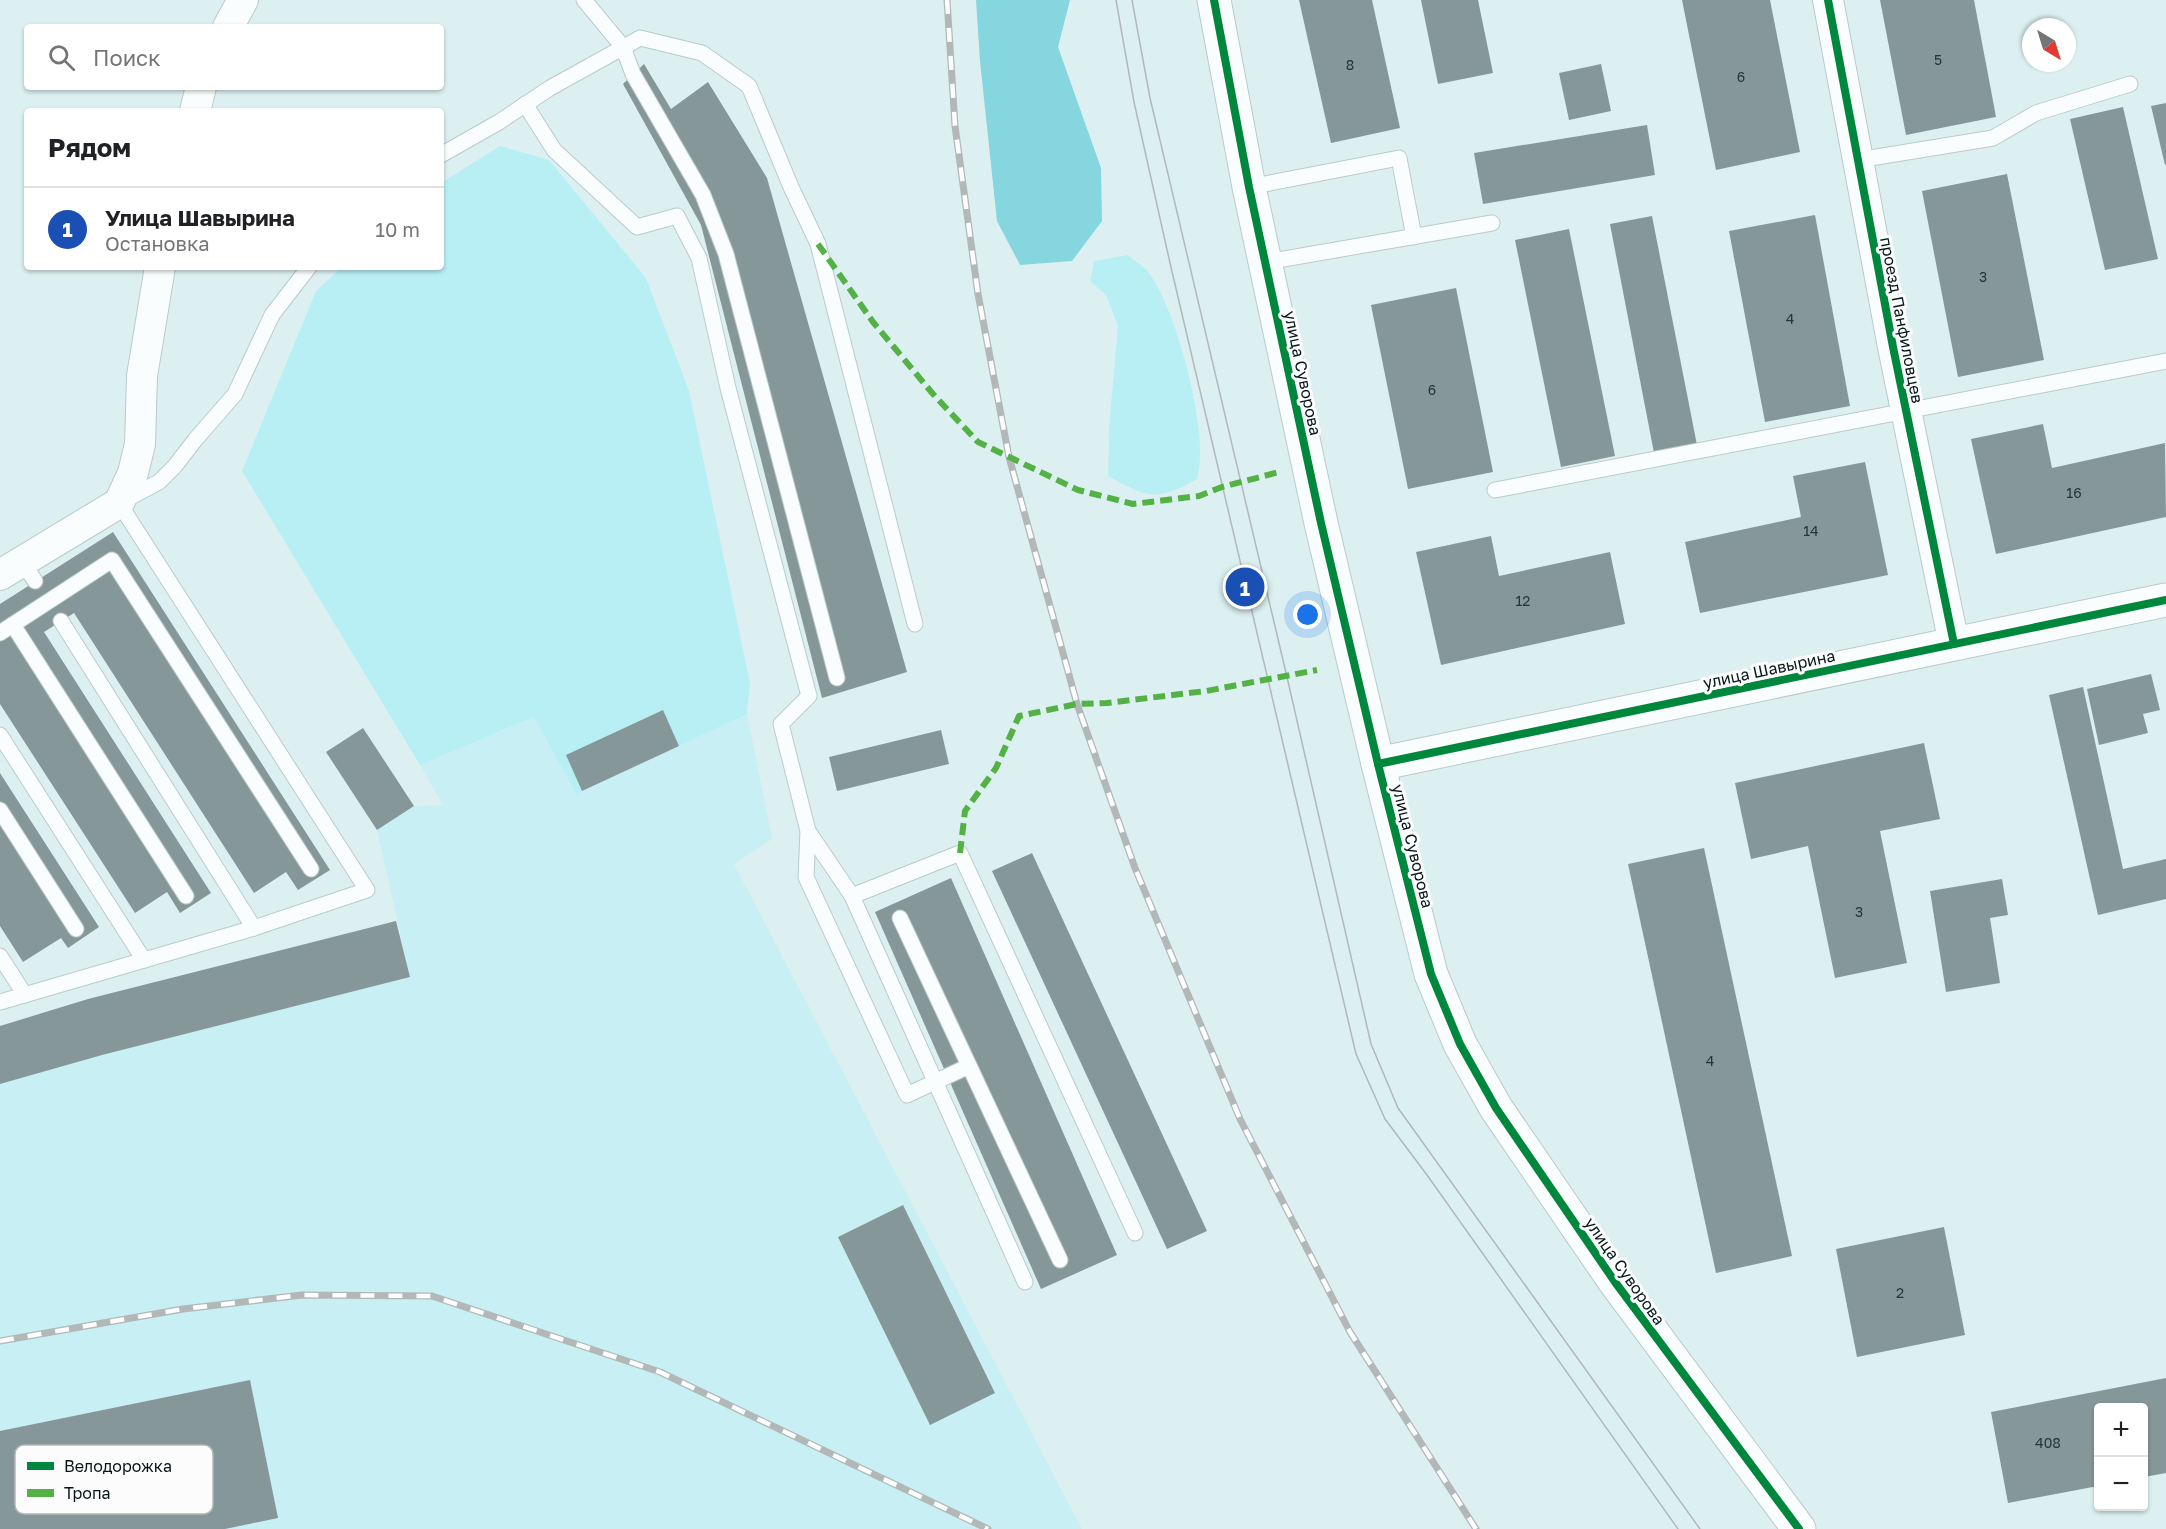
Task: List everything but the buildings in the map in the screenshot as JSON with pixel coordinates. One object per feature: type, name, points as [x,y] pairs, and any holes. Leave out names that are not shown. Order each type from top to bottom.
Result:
[{"type":"street","points":[[230,24],[243,0]]},
{"type":"street","name":"улица Суворова","points":[[1214,0],[1249,187],[1321,523],[1431,974],[1460,1044],[1497,1108],[1615,1282],[1800,1529]]},
{"type":"street","name":"проезд Панфиловцев","points":[[1828,0],[1906,412],[1954,644]]},
{"type":"street","points":[[196,108],[200,90]]},
{"type":"street","points":[[19,572],[119,503],[133,473],[140,444],[142,376],[160,270]]},
{"type":"street","name":"улица Шавырина","points":[[1378,764],[2166,600]]},
{"type":"lane","points":[[584,0],[623,47],[633,74],[703,195],[726,254],[837,678]]},
{"type":"lane","points":[[444,153],[499,122],[550,87],[640,38],[702,53],[749,86],[791,187],[818,244],[915,624]]},
{"type":"lane","points":[[1858,160],[1993,138],[2036,113],[2130,84]]},
{"type":"lane","points":[[525,104],[554,150],[637,227],[677,216],[699,258],[728,388],[809,696],[781,724],[808,831],[806,877],[907,1095],[969,1066]]},
{"type":"lane","points":[[1249,187],[1399,158],[1414,237]]},
{"type":"lane","points":[[1266,262],[1492,223]]},
{"type":"lane","points":[[0,1002],[254,928],[367,890],[119,503],[159,482],[235,394],[272,315],[307,270]]},
{"type":"lane","points":[[1494,490],[2166,361]]},
{"type":"lane","points":[[186,896],[7,629],[112,560],[311,869]]},
{"type":"lane","points":[[61,621],[254,928]]},
{"type":"lane","points":[[0,735],[144,960]]},
{"type":"lane","points":[[0,810],[76,929]]},
{"type":"lane","points":[[808,831],[852,896],[1025,1282]]},
{"type":"lane","points":[[852,896],[960,853],[1135,1233]]},
{"type":"lane","points":[[900,918],[1060,1260]]},
{"type":"lane","points":[[0,956],[25,995]]},
{"type":"shaded area","points":[[976,0],[1070,0],[1058,47],[1101,168],[1102,221],[1072,261],[1020,265],[997,221]]},
{"type":"shaded area","points":[[500,146],[549,160],[646,278],[689,391],[750,683],[747,714],[576,794],[534,717],[420,765],[242,471],[316,291],[339,270],[444,270],[444,181]]},
{"type":"shaded area","points":[[1128,255],[1149,273],[1170,314],[1180,343],[1195,404],[1200,459],[1197,479],[1161,494],[1143,493],[1108,476],[1109,428],[1118,326],[1106,295],[1090,281],[1094,261]]},
{"type":"shaded area","points":[[747,714],[772,839],[734,864],[1082,1529],[0,1529],[0,1084],[102,1055],[410,977],[377,830],[414,806],[443,805],[420,765],[534,717],[576,794]]},
{"type":"tram line","points":[[1116,0],[1134,102],[1170,263],[1356,1054],[1385,1119],[1678,1529]]},
{"type":"tram line","points":[[1132,0],[1150,98],[1371,1044],[1398,1108],[1700,1529]]},
{"type":"railway","points":[[947,0],[955,126],[978,294],[1009,457],[1077,704],[1135,868],[1240,1119],[1350,1332],[1476,1529]]},
{"type":"railway","points":[[0,1341],[183,1309],[302,1295],[432,1296],[660,1372],[988,1529]]},
{"type":"marked path","points":[[818,244],[873,322],[933,394],[978,442],[1078,490],[1133,504],[1199,496],[1222,487],[1279,472]]},
{"type":"marked path","points":[[960,853],[965,811],[996,768],[1019,716],[1077,704],[1107,703],[1206,691],[1317,670]]},
{"type":"cycle path","points":[[1214,0],[1249,187],[1321,523],[1431,974],[1460,1044],[1496,1108],[1615,1282],[1799,1529]]},
{"type":"cycle path","points":[[1828,0],[1893,347],[1954,644]]},
{"type":"cycle path","points":[[1378,764],[2166,600]]},
{"type":"place","name":"Улица Шавырина","points":[[1245,587]]}]
